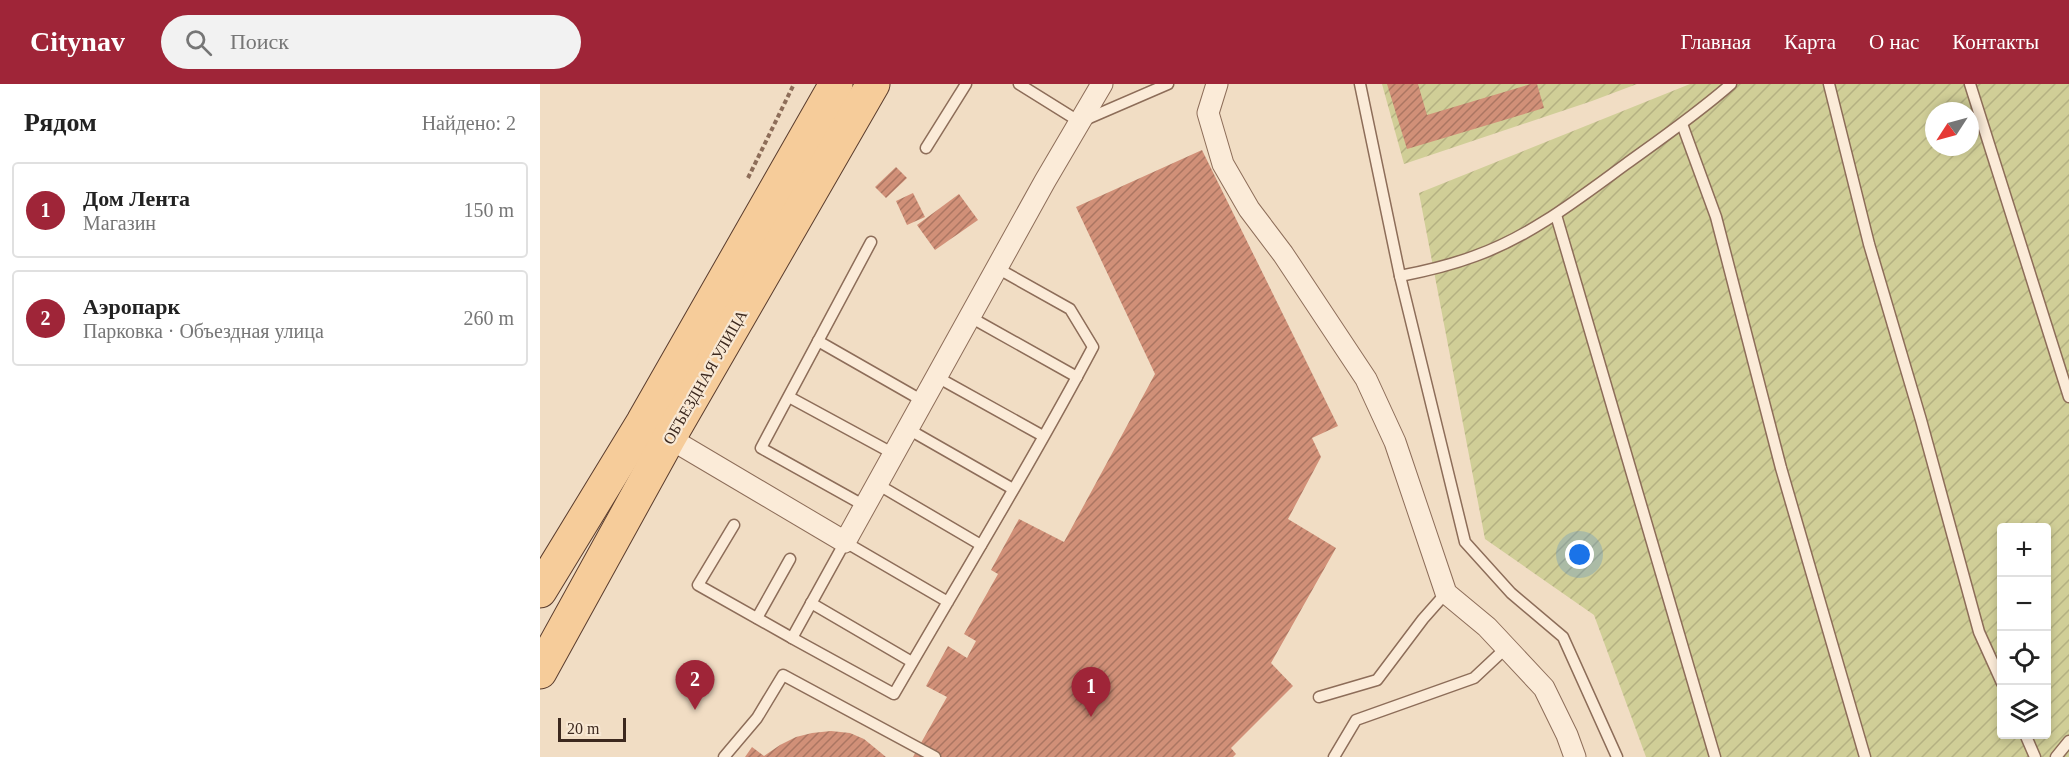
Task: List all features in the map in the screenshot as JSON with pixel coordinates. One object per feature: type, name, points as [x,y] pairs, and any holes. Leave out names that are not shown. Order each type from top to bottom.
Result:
[{"type":"main road","name":"ОБЪЕЗДНАЯ УЛИЦА","points":[[540,672],[656,430],[836,84]]},
{"type":"main road","name":"ОБЪЕЗДНАЯ УЛИЦА","points":[[540,591],[656,430],[873,84]]},
{"type":"street","points":[[656,430],[845,542],[1102,84]]},
{"type":"street","points":[[1217,84],[1208,113],[1223,164],[1249,209],[1283,254],[1366,379],[1395,442],[1446,593],[1487,627],[1544,688],[1575,757]]},
{"type":"lane","points":[[926,148],[966,84]]},
{"type":"lane","points":[[1019,84],[1080,122],[1168,84]]},
{"type":"lane","points":[[1360,84],[1400,276],[1465,542],[1511,592],[1563,637],[1617,757]]},
{"type":"lane","points":[[1400,276],[1443,267],[1477,256],[1511,241],[1556,215],[1682,124],[1731,84]]},
{"type":"lane","points":[[1829,84],[1869,244],[1921,420],[1979,632],[1997,673]]},
{"type":"lane","points":[[1970,84],[2069,397]]},
{"type":"lane","points":[[1682,124],[1716,217],[1781,468],[1865,757]]},
{"type":"lane","points":[[1556,215],[1715,757]]},
{"type":"lane","points":[[865,506],[761,448],[871,242]]},
{"type":"lane","points":[[734,525],[698,585],[894,694],[1093,346],[1070,309],[997,268]]},
{"type":"lane","points":[[970,317],[1077,377]]},
{"type":"lane","points":[[818,342],[923,401]]},
{"type":"lane","points":[[937,377],[1043,436]]},
{"type":"lane","points":[[789,397],[894,454]]},
{"type":"lane","points":[[908,429],[1012,489]]},
{"type":"lane","points":[[877,484],[981,545]]},
{"type":"lane","points":[[792,638],[845,542],[948,602]]},
{"type":"lane","points":[[757,618],[790,559]]},
{"type":"lane","points":[[1319,697],[1377,680],[1423,619],[1446,593]]},
{"type":"lane","points":[[811,603],[912,662]]},
{"type":"lane","points":[[1334,757],[1356,720],[1474,678],[1506,648]]},
{"type":"lane","points":[[724,757],[757,718],[783,675],[935,757]]},
{"type":"lane","points":[[2027,739],[2035,757]]},
{"type":"lane","points":[[2055,757],[2069,741]]},
{"type":"shaded area","points":[[1382,84],[1637,84],[1404,164]]},
{"type":"shaded area","points":[[1690,84],[2069,84],[2069,757],[1646,757],[1594,615],[1485,539],[1419,193]]},
{"type":"building","points":[[1387,84],[1418,84],[1427,115],[1531,84],[1537,84],[1544,108],[1407,149]]},
{"type":"building","points":[[1202,150],[1338,426],[1312,438],[1321,457],[1288,519],[1336,548],[1271,663],[1293,686],[1231,748],[1236,754],[1233,757],[913,757],[947,697],[926,686],[948,646],[967,658],[976,641],[964,634],[998,574],[991,570],[1019,519],[1064,542],[1155,374],[1076,207]]},
{"type":"building","points":[[896,167],[907,178],[886,198],[875,187]]},
{"type":"building","points":[[913,193],[925,217],[907,225],[896,201]]},
{"type":"building","points":[[959,194],[978,220],[935,250],[917,225]]},
{"type":"building","points":[[831,731],[850,733],[864,739],[886,757],[745,757],[752,747],[764,756],[796,737]]},
{"type":"place","name":"Аэропарк","points":[[695,710]]},
{"type":"place","name":"Дом Лента","points":[[1091,717]]}]
